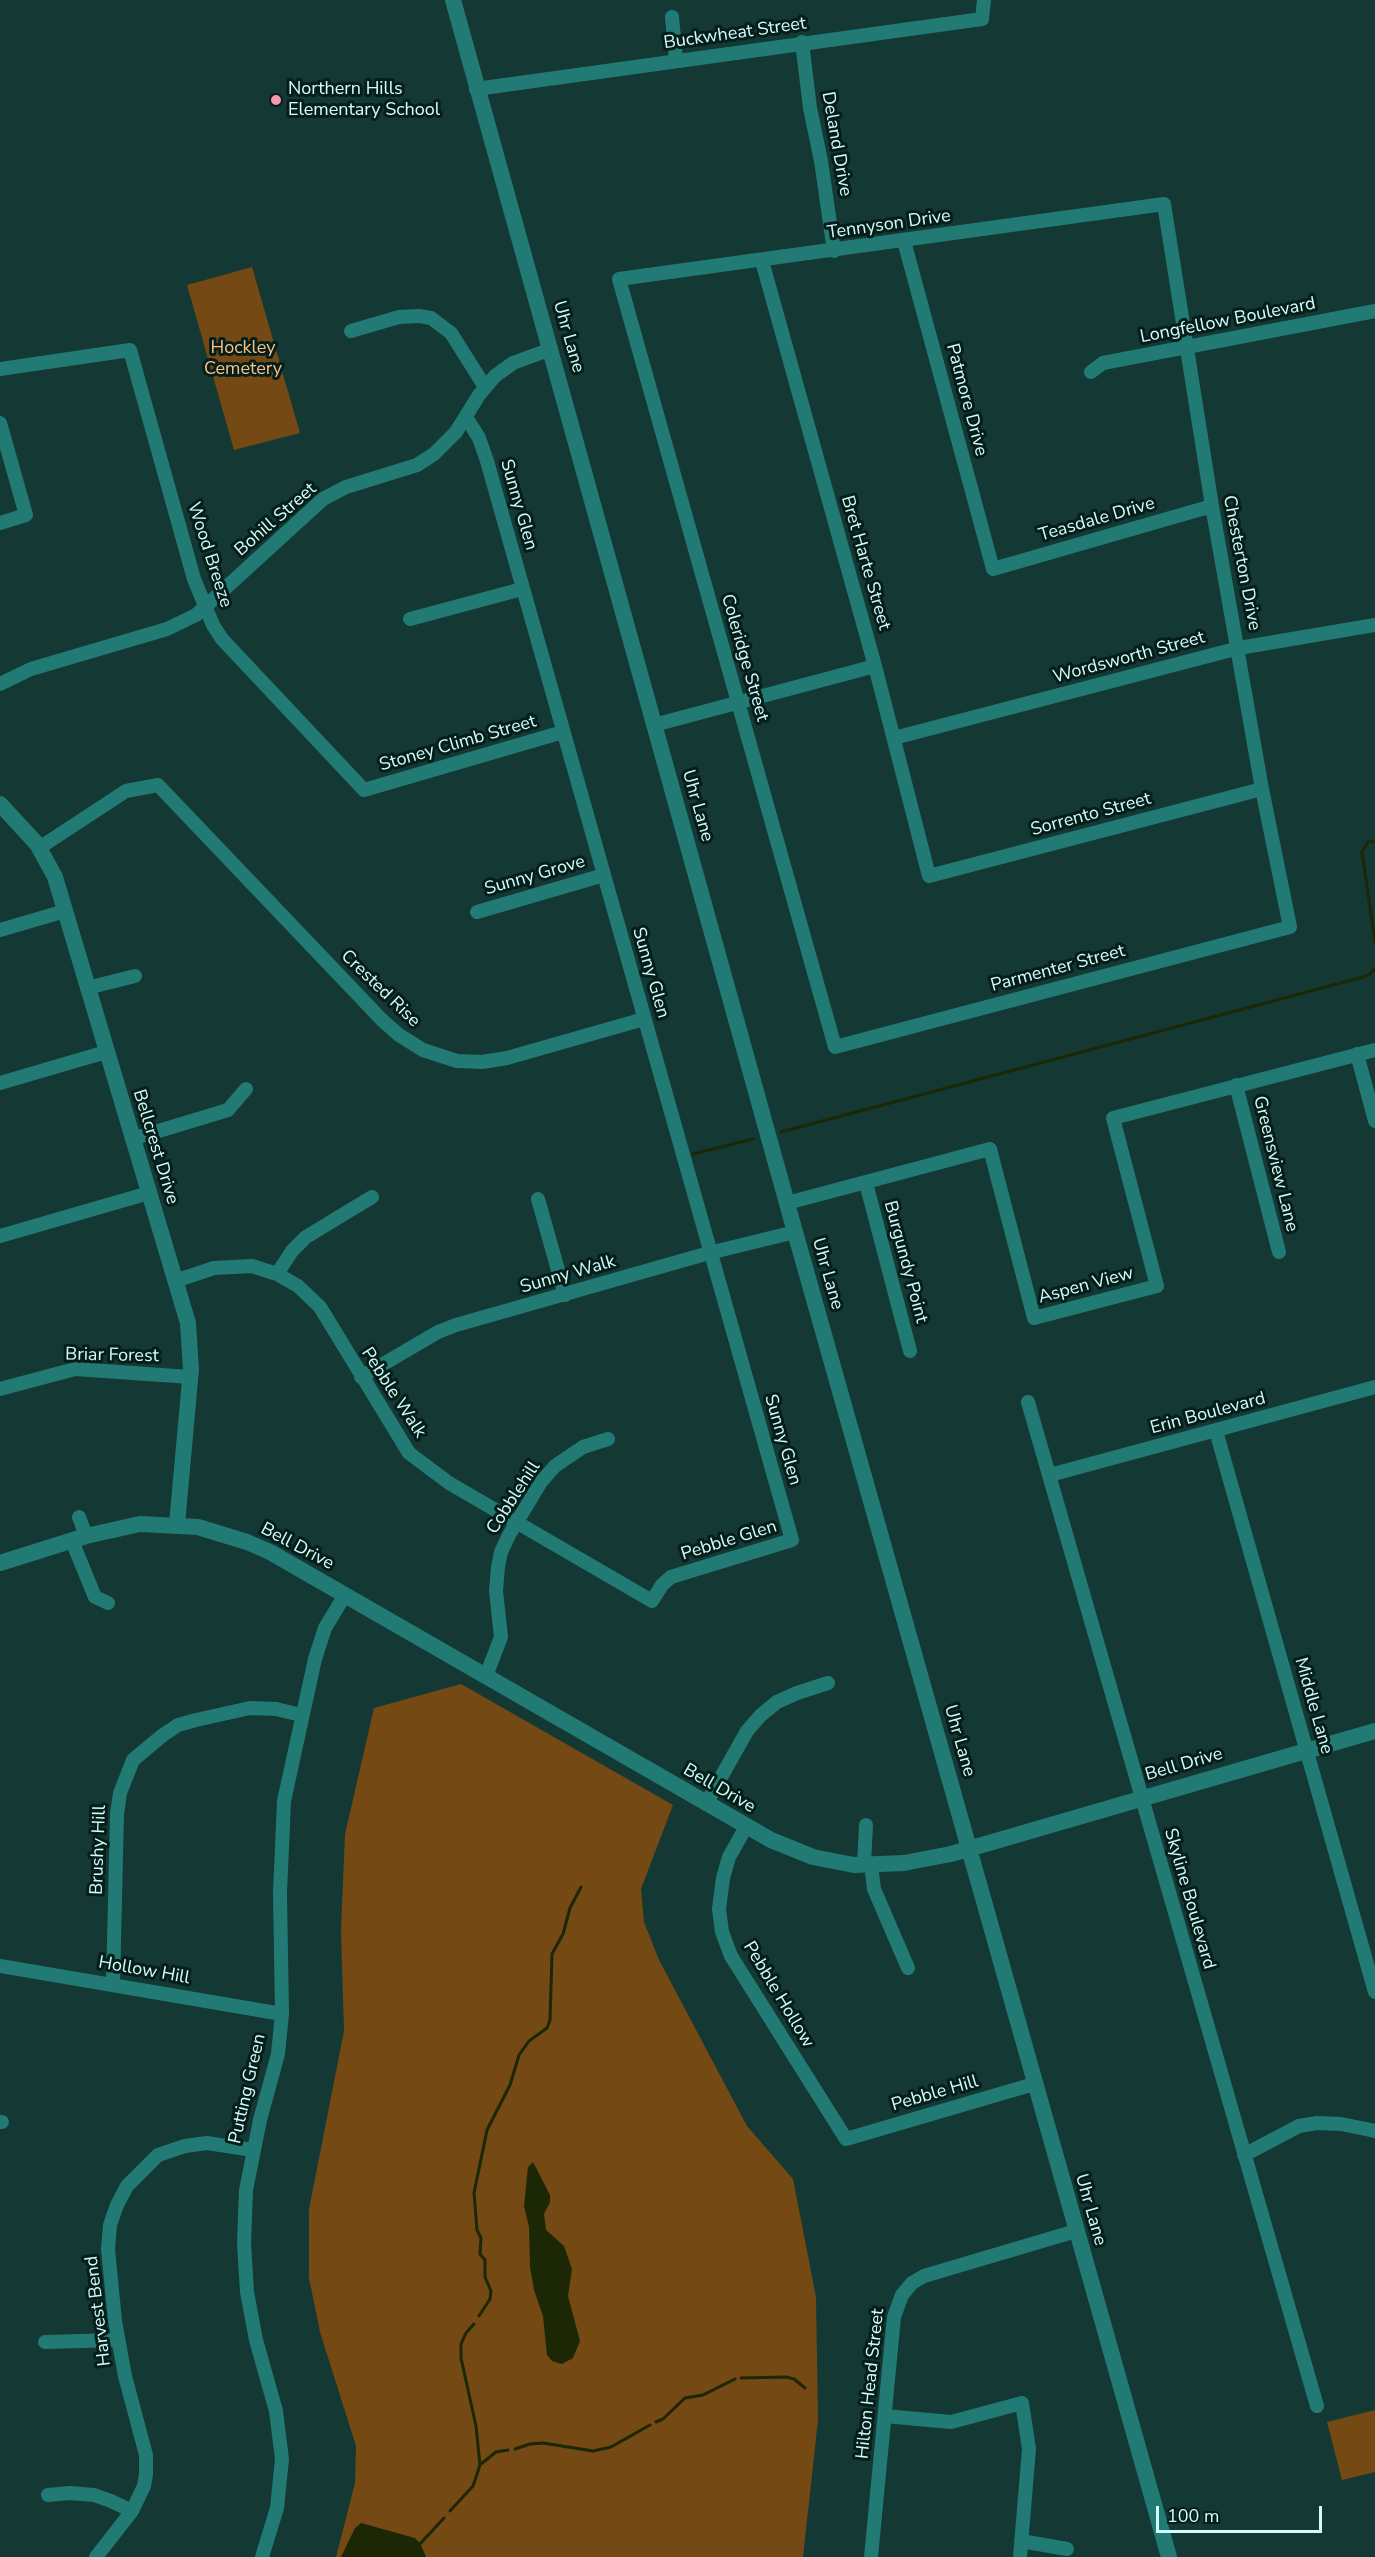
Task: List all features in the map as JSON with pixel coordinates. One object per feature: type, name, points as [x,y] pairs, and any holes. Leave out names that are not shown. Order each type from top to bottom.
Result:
[{"type":"street","name":"Uhr Lane","points":[[453,0],[795,1232],[1169,2557]]},
{"type":"street","name":"Buckwheat Street","points":[[476,89],[982,18],[984,0]]},
{"type":"street","points":[[672,17],[676,60]]},
{"type":"street","name":"Deland Drive","points":[[802,42],[810,108],[823,170],[834,251]]},
{"type":"street","name":"Tennyson Drive","points":[[619,279],[1164,204]]},
{"type":"street","name":"Chesterton Drive","points":[[1164,204],[1212,506],[1239,648],[1262,789],[1290,927]]},
{"type":"street","name":"Patmore Drive","points":[[904,241],[993,569]]},
{"type":"street","name":"Bret Harte Street","points":[[762,261],[875,666],[929,876]]},
{"type":"street","name":"Coleridge Street","points":[[619,279],[834,1047]]},
{"type":"street","name":"Longfellow Boulevard","points":[[1091,372],[1103,363],[1375,311]]},
{"type":"street","points":[[351,331],[399,317],[430,318],[454,337],[485,387]]},
{"type":"street","name":"Bohill Street","points":[[0,684],[30,669],[167,629],[196,615],[323,500],[346,487],[417,465],[442,448],[485,387],[513,363],[551,349]]},
{"type":"street","name":"Wood Breeze","points":[[0,369],[130,350],[204,609],[222,639],[364,790]]},
{"type":"street","name":"Sunny Glen","points":[[466,417],[479,438],[487,461],[709,1253],[792,1540]]},
{"type":"street","points":[[0,423],[26,515],[0,523]]},
{"type":"street","name":"Teasdale Drive","points":[[993,569],[1212,506]]},
{"type":"street","points":[[410,619],[522,588]]},
{"type":"street","name":"Wordsworth Street","points":[[894,738],[1239,648],[1375,625]]},
{"type":"street","points":[[654,725],[875,666]]},
{"type":"street","name":"Stoney Climb Street","points":[[364,790],[563,732]]},
{"type":"street","name":"Crested Rise","points":[[39,848],[126,791],[158,785],[382,1020],[399,1035],[423,1050],[457,1061],[482,1062],[507,1058],[644,1020]]},
{"type":"street","name":"Sorrento Street","points":[[929,876],[1262,789]]},
{"type":"street","name":"Bellcrest Drive","points":[[0,804],[39,848],[55,877],[190,1337],[190,1377],[177,1524]]},
{"type":"street","name":"Sunny Grove","points":[[477,912],[604,875]]},
{"type":"street","points":[[0,930],[65,911]]},
{"type":"street","name":"Parmenter Street","points":[[834,1047],[1290,927]]},
{"type":"street","points":[[87,988],[135,976]]},
{"type":"street","name":"Aspen View","points":[[787,1203],[990,1149],[1034,1318],[1146,1289],[1157,1286],[1113,1118],[1375,1050]]},
{"type":"street","points":[[0,1083],[106,1052]]},
{"type":"street","points":[[1357,1054],[1375,1121]]},
{"type":"street","name":"Greensview Lane","points":[[1236,1085],[1279,1252]]},
{"type":"street","points":[[132,1139],[228,1110],[246,1089]]},
{"type":"street","name":"Burgundy Point","points":[[866,1183],[910,1351]]},
{"type":"street","points":[[0,1236],[148,1193]]},
{"type":"street","points":[[277,1274],[292,1251],[306,1237],[372,1197]]},
{"type":"street","points":[[538,1199],[565,1295]]},
{"type":"street","name":"Sunny Walk","points":[[361,1377],[438,1332],[709,1253],[795,1232]]},
{"type":"street","name":"Pebble Walk","points":[[175,1281],[203,1270],[252,1266],[277,1274],[298,1286],[320,1307],[409,1453],[437,1475],[652,1601]]},
{"type":"street","name":"Briar Forest","points":[[0,1389],[75,1369],[190,1377]]},
{"type":"street","name":"Erin Boulevard","points":[[1050,1475],[1375,1387]]},
{"type":"street","name":"Skyline Boulevard","points":[[1028,1402],[1317,2406]]},
{"type":"street","name":"Middle Lane","points":[[1216,1431],[1375,1992]]},
{"type":"street","name":"Cobblehill","points":[[486,1676],[501,1637],[496,1591],[499,1559],[516,1521],[541,1482],[555,1466],[577,1450],[608,1439]]},
{"type":"street","points":[[79,1517],[79,1538],[95,1597],[108,1603]]},
{"type":"street","name":"Bell Drive","points":[[0,1563],[79,1538],[140,1524],[177,1524],[198,1527],[247,1542],[270,1552],[746,1827],[791,1850],[832,1862],[867,1865],[904,1863],[969,1848],[1375,1731]]},
{"type":"street","name":"Pebble Glen","points":[[652,1601],[662,1585],[671,1577],[792,1540]]},
{"type":"street","name":"Putting Green","points":[[262,2557],[277,2508],[282,2459],[276,2411],[256,2340],[247,2292],[244,2243],[246,2190],[253,2150],[278,2054],[282,2014],[281,1852],[284,1801],[301,1714],[320,1641],[334,1611],[345,1595]]},
{"type":"street","points":[[706,1804],[747,1731],[761,1715],[777,1702],[828,1683]]},
{"type":"street","name":"Brushy Hill","points":[[113,1984],[117,1814],[120,1793],[133,1760],[178,1725],[196,1720],[250,1708],[276,1709],[301,1714]]},
{"type":"street","points":[[866,1825],[867,1865],[874,1889],[908,1968]]},
{"type":"street","name":"Pebble Hollow","points":[[746,1827],[729,1857],[723,1878],[719,1909],[722,1932],[731,1956],[846,2139]]},
{"type":"street","name":"Hollow Hill","points":[[0,1966],[282,2014]]},
{"type":"street","name":"Pebble Hill","points":[[846,2139],[1034,2084]]},
{"type":"street","points":[[1244,2155],[1299,2126],[1317,2123],[1341,2124],[1375,2131]]},
{"type":"street","name":"Harvest Bend","points":[[96,2557],[132,2511],[144,2486],[146,2455],[118,2340],[108,2249],[113,2215],[127,2186],[158,2155],[185,2146],[213,2143],[253,2150]]},
{"type":"street","name":"Hilton Head Street","points":[[871,2557],[894,2317],[902,2295],[912,2283],[924,2276],[1076,2231]]},
{"type":"street","points":[[45,2342],[118,2340]]},
{"type":"street","points":[[885,2416],[951,2422],[1022,2403],[1029,2449],[1020,2557]]},
{"type":"street","points":[[48,2495],[70,2493],[94,2495],[111,2500],[132,2511]]},
{"type":"street","points":[[1021,2541],[1067,2549]]},
{"type":"green space","name":"Hockley Cemetery","points":[[252,267],[300,433],[234,450],[187,285]]},
{"type":"green space","points":[[461,1684],[673,1805],[641,1889],[644,1922],[659,1960],[747,2126],[793,2179],[816,2297],[818,2420],[803,2557],[336,2557],[355,2483],[356,2446],[320,2332],[309,2278],[309,2209],[344,2031],[341,1930],[345,1834],[374,1708]]},
{"type":"green space","points":[[1375,2410],[1375,2472],[1342,2480],[1327,2422]]},
{"type":"shaded area","points":[[533,2162],[550,2195],[550,2202],[544,2214],[546,2230],[564,2246],[572,2269],[568,2296],[580,2341],[573,2358],[562,2364],[552,2361],[547,2355],[543,2316],[534,2290],[530,2267],[529,2227],[524,2206],[528,2167]]},
{"type":"shaded area","points":[[361,2523],[415,2538],[420,2543],[426,2557],[341,2557],[355,2528]]},
{"type":"waterway","points":[[1375,841],[1368,842],[1362,852],[1375,942]]},
{"type":"waterway","points":[[781,1132],[1367,976],[1375,969]]},
{"type":"waterway","points":[[693,1154],[753,1139]]},
{"type":"waterway","points":[[479,2316],[490,2299],[491,2291],[485,2277],[485,2260],[480,2254],[481,2238],[477,2230],[474,2193],[487,2130],[510,2085],[519,2055],[529,2041],[547,2028],[550,2020],[552,1954],[563,1934],[570,1908],[581,1887]]},
{"type":"waterway","points":[[450,2511],[473,2486],[480,2465],[476,2426],[461,2358],[461,2344],[466,2333],[474,2324]]},
{"type":"waterway","points":[[741,2378],[786,2377],[794,2379],[805,2388]]},
{"type":"waterway","points":[[656,2422],[663,2419],[685,2398],[703,2395],[735,2379]]},
{"type":"waterway","points":[[515,2449],[543,2443],[593,2451],[611,2447],[650,2425]]},
{"type":"waterway","points":[[481,2464],[496,2452],[508,2450]]},
{"type":"waterway","points":[[419,2545],[444,2518]]},
{"type":"place","name":"Northern Hills Elementary School","points":[[276,100]]}]
